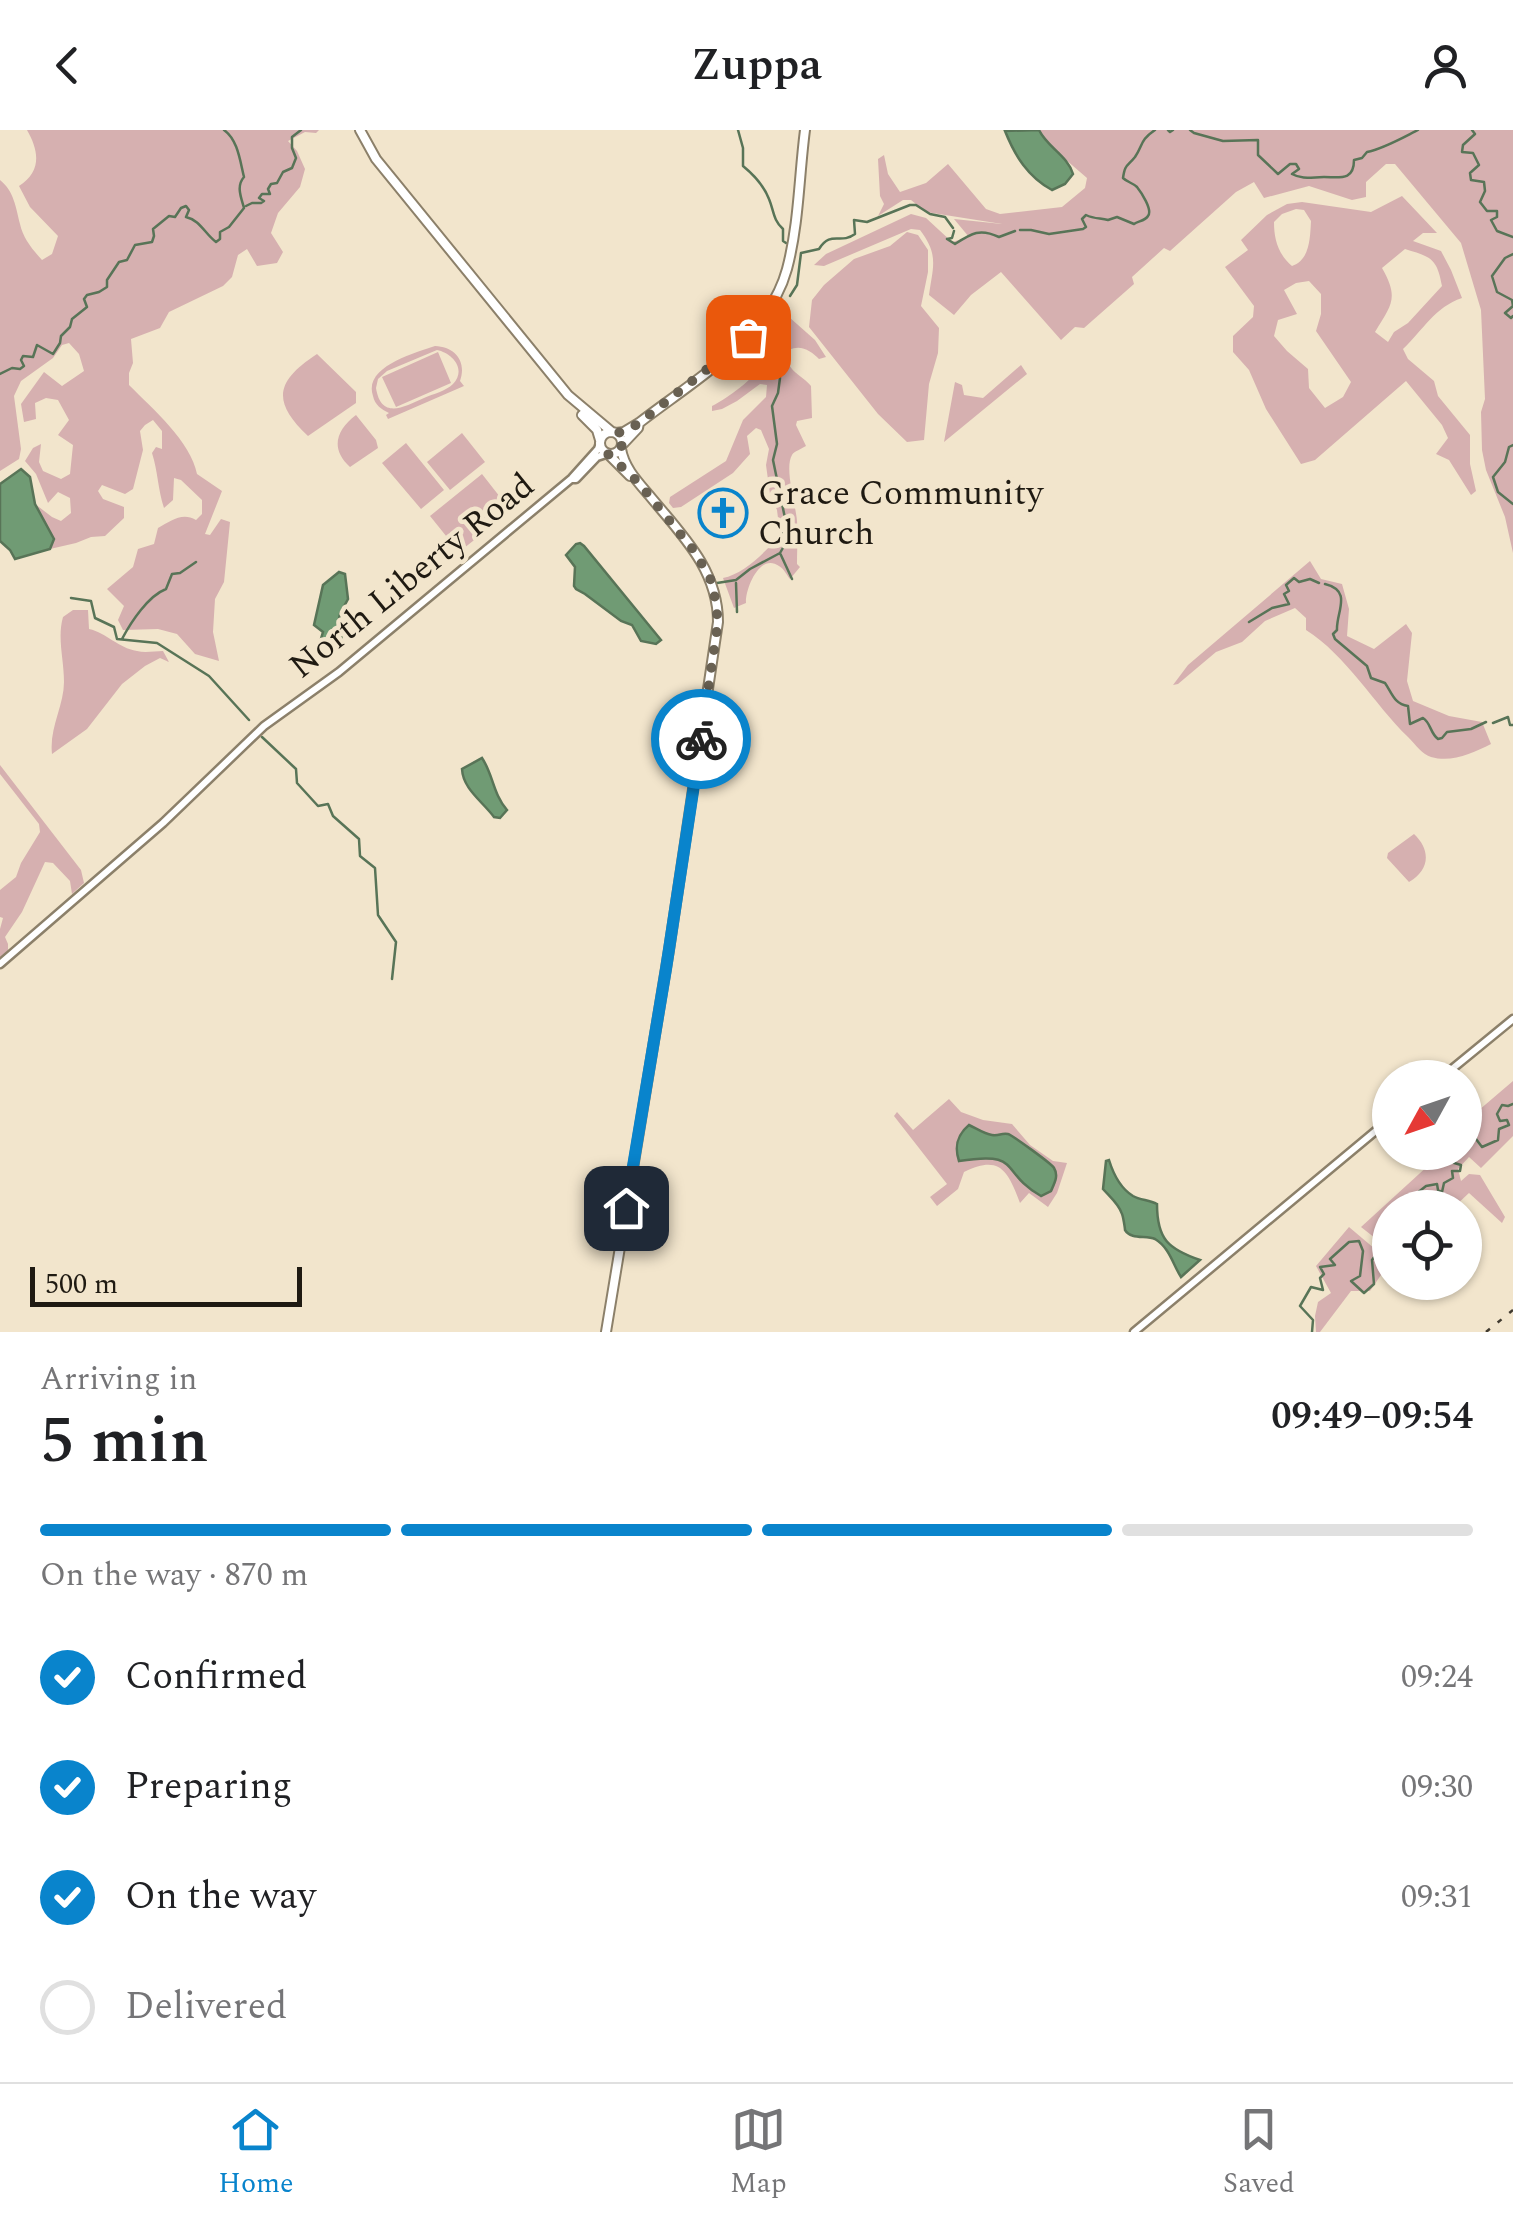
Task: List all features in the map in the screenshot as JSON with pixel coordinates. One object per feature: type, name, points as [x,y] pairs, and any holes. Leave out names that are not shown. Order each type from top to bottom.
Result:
[{"type":"main road","points":[[360,130],[376,159],[568,395],[621,438],[624,462],[695,552],[709,574],[718,608],[666,969],[606,1332]]},
{"type":"main road","points":[[600,442],[604,435],[624,432],[639,423],[736,348],[770,309],[790,257],[805,130]]},
{"type":"main road","points":[[568,395],[596,430],[602,450],[638,482]]},
{"type":"main road","points":[[607,454],[616,454],[639,423]]},
{"type":"street","name":"North Liberty Road","points":[[0,964],[163,823],[258,730],[339,672],[571,479],[600,442]]},
{"type":"street","name":"North Liberty Road","points":[[571,479],[576,479],[597,457],[607,454]]},
{"type":"street","points":[[1463,1060],[1513,1018]]},
{"type":"street","points":[[1134,1332],[1372,1134]]},
{"type":"shaded area","points":[[27,130],[319,130],[288,141],[305,169],[300,187],[278,213],[271,233],[283,252],[277,263],[257,266],[247,249],[238,255],[232,277],[223,286],[169,312],[160,328],[131,339],[133,363],[129,385],[179,438],[197,474],[222,491],[205,534],[210,535],[221,519],[230,522],[224,582],[215,599],[213,632],[219,661],[195,654],[177,634],[158,629],[123,630],[118,620],[124,606],[107,589],[133,567],[138,549],[154,544],[158,528],[181,517],[196,520],[202,514],[202,500],[174,478],[173,500],[164,508],[152,453],[156,447],[162,449],[162,431],[153,420],[140,431],[143,450],[133,489],[125,494],[102,485],[98,491],[103,499],[124,507],[124,518],[105,536],[50,549],[54,539],[35,504],[61,521],[71,513],[70,498],[58,492],[48,503],[36,474],[25,461],[33,448],[41,444],[39,462],[43,471],[61,479],[70,474],[73,445],[58,435],[69,420],[58,400],[46,398],[35,403],[36,419],[24,422],[21,404],[44,372],[62,386],[84,371],[79,354],[69,343],[21,381],[14,396],[19,459],[0,471],[0,180],[16,206],[26,239],[42,260],[52,254],[58,236],[30,207],[19,186],[32,174],[36,160]]},
{"type":"shaded area","points":[[1039,130],[1513,130],[1513,553],[1482,450],[1481,412],[1485,399],[1481,310],[1461,243],[1395,164],[1386,164],[1366,182],[1366,197],[1352,200],[1309,186],[1264,198],[1254,182],[1236,192],[1170,251],[1164,248],[1132,277],[1134,284],[1084,328],[1075,327],[1061,340],[1001,272],[971,295],[954,315],[929,295],[932,254],[920,230],[911,229],[824,266],[814,265],[826,254],[911,214],[926,218],[952,242],[969,237],[954,219],[1002,224],[926,212],[911,200],[903,200],[878,216],[884,204],[878,159],[884,155],[888,174],[900,192],[926,183],[948,164],[986,209],[1000,214],[1062,207],[1085,188],[1087,178],[1044,141]]},
{"type":"shaded area","points":[[1039,130],[1073,174],[1065,184],[1052,190],[1023,165],[1005,131]]},
{"type":"shaded area","points":[[1402,196],[1437,233],[1423,233],[1413,241],[1441,251],[1462,298],[1437,313],[1403,349],[1408,359],[1434,381],[1438,396],[1470,435],[1470,464],[1476,491],[1471,495],[1449,460],[1436,454],[1448,438],[1406,381],[1315,460],[1301,464],[1266,409],[1249,370],[1233,352],[1233,336],[1253,317],[1254,306],[1225,267],[1248,250],[1241,240],[1267,215],[1287,204],[1302,202],[1371,212]],"holes":[[[1296,209],[1304,210],[1311,228],[1306,254],[1292,266],[1278,246],[1274,222]],[[1405,249],[1431,260],[1442,286],[1388,342],[1375,332],[1392,294],[1382,268]],[[1309,281],[1321,294],[1316,331],[1351,382],[1343,397],[1325,408],[1309,388],[1308,369],[1274,336],[1278,320],[1297,314],[1284,290]]]},
{"type":"shaded area","points":[[907,232],[918,235],[928,250],[921,306],[939,328],[924,440],[907,442],[878,414],[809,327],[812,300],[824,285],[854,259],[890,246]]},
{"type":"shaded area","points":[[789,317],[815,340],[826,357],[819,359],[798,348],[789,350],[788,357],[791,367],[811,386],[812,418],[797,421],[796,425],[806,446],[793,454],[789,469],[800,567],[790,579],[779,566],[766,564],[751,581],[746,603],[734,608],[723,578],[747,567],[780,534],[766,465],[769,449],[761,430],[756,428],[747,436],[750,454],[733,473],[681,507],[673,508],[670,497],[726,461],[743,420],[766,397],[767,385],[760,384],[722,409],[712,411],[712,406],[759,370],[763,365],[759,351]]},
{"type":"shaded area","points":[[435,346],[458,356],[464,386],[388,419],[389,413],[374,399],[372,386],[376,377],[392,363]],"holes":[[[437,350],[458,367],[453,384],[401,407],[388,408],[383,404],[376,388],[378,379],[387,371]]]},
{"type":"shaded area","points":[[438,352],[451,383],[396,407],[382,377]]},
{"type":"shaded area","points":[[317,354],[356,392],[356,403],[308,436],[288,412],[283,392],[293,373]]},
{"type":"shaded area","points":[[1021,365],[1027,374],[944,442],[955,382],[962,385],[964,395],[983,398]]},
{"type":"shaded area","points":[[356,415],[378,448],[350,467],[340,453],[338,440]]},
{"type":"shaded area","points":[[462,433],[485,462],[450,490],[427,462]]},
{"type":"shaded area","points":[[406,443],[444,490],[421,509],[382,463]]},
{"type":"shaded area","points":[[21,469],[30,477],[35,504],[54,539],[50,549],[15,559],[0,541],[0,484]]},
{"type":"shaded area","points":[[482,474],[511,511],[459,552],[430,516]]},
{"type":"shaded area","points":[[580,543],[661,640],[656,644],[641,641],[632,625],[576,589],[575,567],[566,555]]},
{"type":"shaded area","points":[[1310,561],[1321,579],[1342,584],[1349,609],[1347,636],[1374,649],[1406,624],[1412,633],[1407,681],[1413,701],[1449,716],[1482,722],[1491,744],[1454,758],[1439,759],[1425,754],[1347,666],[1306,630],[1306,618],[1295,608],[1265,621],[1242,642],[1216,652],[1173,685],[1188,665]]},
{"type":"shaded area","points":[[339,572],[345,574],[348,599],[338,624],[342,640],[325,644],[320,642],[323,632],[314,625],[323,585]]},
{"type":"shaded area","points":[[73,610],[88,610],[89,629],[130,649],[163,651],[169,662],[160,658],[122,684],[87,729],[52,754],[63,691],[61,625],[63,617]]},
{"type":"shaded area","points":[[482,758],[507,810],[500,818],[494,817],[463,776],[462,769]]},
{"type":"shaded area","points":[[0,765],[81,870],[84,883],[72,894],[70,881],[53,863],[45,862],[22,912],[5,937],[8,950],[0,958],[0,890],[16,877],[40,832],[39,824],[0,774]]},
{"type":"shaded area","points":[[1414,834],[1426,860],[1421,872],[1409,882],[1387,858],[1388,853]]},
{"type":"shaded area","points":[[1513,1081],[1513,1136],[1482,1167],[1482,1107]]},
{"type":"shaded area","points":[[949,1099],[961,1112],[1012,1124],[1030,1145],[1053,1161],[1067,1163],[1048,1207],[1029,1193],[1020,1203],[1006,1174],[994,1165],[964,1172],[958,1189],[937,1206],[930,1197],[947,1184],[894,1116],[897,1112],[913,1130]]},
{"type":"shaded area","points":[[969,1125],[989,1134],[1008,1134],[1047,1161],[1056,1174],[1051,1191],[1041,1196],[1002,1161],[959,1161],[958,1141]]},
{"type":"shaded area","points":[[1109,1160],[1128,1193],[1157,1204],[1159,1226],[1166,1241],[1200,1260],[1181,1277],[1160,1243],[1125,1230],[1121,1210],[1103,1189]]},
{"type":"shaded area","points":[[1423,1170],[1458,1170],[1461,1181],[1469,1174],[1480,1175],[1505,1217],[1502,1223],[1482,1205],[1482,1190],[1402,1190]]},
{"type":"shaded area","points":[[1372,1217],[1372,1236],[1361,1227]]},
{"type":"shaded area","points":[[1349,1227],[1372,1246],[1372,1288],[1351,1291],[1320,1332],[1316,1332],[1318,1302],[1331,1293],[1316,1266]]},
{"type":"waterway","points":[[0,374],[24,366],[23,356],[33,357],[37,345],[53,354],[72,319],[87,307],[87,295],[107,287],[107,280],[119,262],[127,260],[135,245],[152,242],[153,229],[169,216],[175,217],[181,208],[186,206],[186,217],[216,242],[220,239],[220,232],[244,208],[240,158],[224,130]]},
{"type":"waterway","points":[[246,206],[264,201],[259,198],[262,194],[270,194],[271,184],[292,168],[296,158],[292,137],[301,130]]},
{"type":"waterway","points":[[738,130],[743,166],[764,190],[786,243]]},
{"type":"waterway","points":[[1020,230],[1049,234],[1083,229],[1086,227],[1082,219],[1086,215],[1108,220],[1117,217],[1134,224],[1145,219],[1149,210],[1144,197],[1123,178],[1144,140],[1155,130]]},
{"type":"waterway","points":[[1168,130],[1173,130]]},
{"type":"waterway","points":[[1190,130],[1223,141],[1258,140],[1258,155],[1278,174],[1296,164],[1299,169],[1292,174],[1308,178],[1349,175],[1354,160],[1418,130]]},
{"type":"waterway","points":[[1472,130],[1475,134],[1463,145],[1462,152],[1473,153],[1479,165],[1470,173],[1471,180],[1484,182],[1480,202],[1487,211],[1497,211],[1497,217],[1491,220],[1497,231],[1513,237]]},
{"type":"waterway","points":[[790,296],[797,285],[801,253],[819,249],[828,240],[855,234],[854,220],[867,222],[916,205],[945,217],[953,228]]},
{"type":"waterway","points":[[954,231],[952,238],[947,239],[955,244],[976,233],[999,237],[1015,231]]},
{"type":"waterway","points":[[1513,254],[1505,258],[1492,276],[1497,292],[1512,300],[1513,306],[1505,313],[1513,316]]},
{"type":"waterway","points":[[717,583],[736,580],[780,553],[784,546],[786,523],[773,460],[777,444],[772,406],[782,362],[767,331],[783,308]]},
{"type":"waterway","points":[[1513,445],[1493,477],[1498,492],[1513,504]]},
{"type":"waterway","points":[[780,553],[792,579]]},
{"type":"waterway","points":[[122,639],[147,603],[166,589],[172,574],[196,562]]},
{"type":"waterway","points":[[1249,622],[1272,608],[1289,604],[1284,594],[1289,591],[1286,585],[1294,578],[1319,583]]},
{"type":"waterway","points":[[736,583],[737,612]]},
{"type":"waterway","points":[[1325,584],[1334,587],[1341,597],[1335,639],[1367,666],[1371,678],[1385,683],[1396,700],[1408,706],[1410,724],[1423,718],[1438,739],[1447,732],[1471,729],[1486,722]]},
{"type":"waterway","points":[[71,598],[91,601],[95,618],[114,627],[117,639],[157,643],[209,676],[249,720]]},
{"type":"waterway","points":[[1493,723],[1508,717],[1513,725]]},
{"type":"waterway","points":[[262,737],[296,769],[297,783],[318,806],[328,804],[333,816],[359,839],[360,856],[375,868],[378,915],[396,942],[392,979]]},
{"type":"waterway","points":[[1482,1147],[1498,1140],[1499,1129],[1509,1125],[1507,1120],[1500,1121],[1497,1114],[1502,1105],[1513,1104]]},
{"type":"waterway","points":[[1442,1190],[1444,1183],[1453,1178],[1452,1171],[1460,1170]]},
{"type":"waterway","points":[[1421,1190],[1437,1184],[1438,1190]]},
{"type":"waterway","points":[[1312,1332],[1313,1320],[1300,1306],[1311,1287],[1323,1290],[1320,1278],[1324,1274],[1320,1267],[1335,1265],[1330,1259],[1349,1242],[1359,1241],[1363,1251],[1360,1276],[1351,1281],[1364,1293],[1372,1286]]},
{"type":"railway","points":[[1486,1332],[1513,1310]]},
{"type":"way so far","points":[[701,739],[718,622],[713,584],[695,552],[638,482],[608,454],[621,449],[622,442],[616,433],[639,423],[748,337]]},
{"type":"place","name":"Grace Community Church","points":[[723,513]]},
{"type":"route","points":[[626,1208],[701,739]]}]
